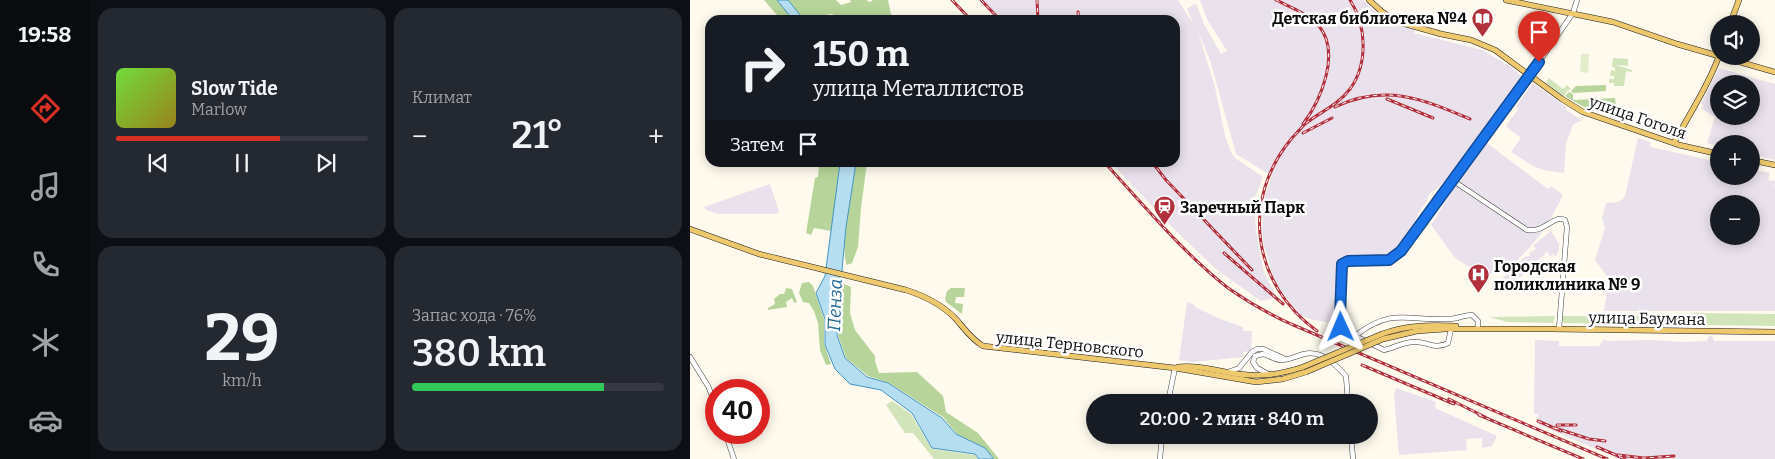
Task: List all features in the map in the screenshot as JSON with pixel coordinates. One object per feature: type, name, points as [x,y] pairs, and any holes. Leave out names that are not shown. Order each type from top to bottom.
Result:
[{"type":"main road","name":"улица Гоголя","points":[[1369,0],[1396,21],[1484,44],[1530,74],[1567,103],[1583,112],[1674,143],[1710,152]]},
{"type":"main road","points":[[1506,0],[1613,22],[1710,54]]},
{"type":"main road","points":[[1733,15],[1739,0]]},
{"type":"main road","points":[[1674,143],[1699,101],[1715,65]]},
{"type":"main road","points":[[1749,65],[1775,72]]},
{"type":"main road","points":[[1760,162],[1775,165]]},
{"type":"main road","name":"улица Терновского","points":[[690,229],[760,254],[906,290],[931,300],[945,309],[974,341],[983,346],[1175,368]]},
{"type":"main road","name":"улица Баумана","points":[[1175,368],[1256,382],[1283,379],[1395,329],[1419,325],[1518,329]]},
{"type":"main road","name":"улица Баумана","points":[[1382,336],[1417,330],[1559,329],[1775,332]]},
{"type":"main road","name":"улица Баумана","points":[[1175,368],[1189,367],[1248,375],[1270,375],[1304,370]]},
{"type":"street","points":[[1451,330],[1448,343],[1436,347],[1413,342],[1384,350],[1344,330],[1341,327],[1342,268],[1344,262],[1384,261],[1394,258],[1401,251],[1573,13],[1577,0]]},
{"type":"street","points":[[1452,180],[1527,230],[1539,230],[1556,219],[1561,218],[1566,221],[1559,329]]},
{"type":"street","points":[[1355,336],[1379,321],[1398,317],[1449,319],[1472,315],[1478,321],[1478,326]]},
{"type":"street","points":[[1228,372],[1239,368],[1252,352],[1257,349],[1263,349],[1280,358],[1289,359]]},
{"type":"street","points":[[1270,375],[1257,368],[1253,362],[1255,356],[1263,354],[1276,360],[1313,353],[1330,360],[1346,376],[1347,394]]},
{"type":"street","points":[[690,357],[705,381]]},
{"type":"street","points":[[1170,394],[1175,368]]},
{"type":"street","points":[[729,444],[734,459]]},
{"type":"street","points":[[1160,459],[1161,444]]},
{"type":"street","points":[[1352,444],[1353,459]]},
{"type":"shaded area","points":[[979,0],[1178,0],[1194,25],[1187,9],[1196,3],[1204,24],[1221,54],[1227,51],[1207,19],[1200,0],[1363,0],[1374,11],[1397,25],[1415,29],[1414,33],[1482,50],[1511,67],[1525,79],[1478,141],[1439,187],[1430,193],[1428,200],[1419,211],[1415,221],[1391,257],[1341,258],[1338,324],[1314,320],[1300,315],[1275,282],[1264,246],[1262,227],[1265,196],[1272,176],[1236,154],[1210,60],[1198,32],[1215,87],[1225,136],[1232,154],[1263,177],[1254,199],[1256,232],[1264,272],[1277,298],[1261,301],[1217,270],[1177,232],[1115,167],[1180,167],[1180,15],[992,15]]},
{"type":"shaded area","points":[[1719,68],[1744,75],[1716,75]]},
{"type":"shaded area","points":[[1760,80],[1775,84],[1775,160],[1760,156],[1760,135],[1710,135],[1710,144],[1707,143],[1713,125],[1760,125]]},
{"type":"shaded area","points":[[1533,83],[1566,107],[1566,110],[1582,120],[1573,125],[1566,143],[1564,173],[1533,166],[1511,152],[1521,138],[1506,126],[1519,108],[1516,106]]},
{"type":"shaded area","points":[[1710,86],[1710,114],[1701,108],[1703,105],[1701,104]]},
{"type":"shaded area","points":[[1638,138],[1650,142],[1650,147],[1710,160],[1710,185],[1760,185],[1760,171],[1770,173],[1768,180],[1775,181],[1775,185],[1771,185],[1775,186],[1775,311],[1604,311],[1609,279],[1595,260],[1605,228],[1602,218],[1606,203],[1617,202],[1623,199]]},
{"type":"shaded area","points":[[1487,143],[1548,189],[1551,186],[1563,195],[1547,226],[1505,273],[1483,274],[1456,259],[1431,225],[1463,174]]},
{"type":"shaded area","points":[[770,184],[779,212],[776,214],[718,214],[706,210],[704,207]]},
{"type":"shaded area","points":[[1551,231],[1559,244],[1556,256],[1553,254],[1550,256],[1548,251],[1512,285],[1510,283],[1507,285],[1501,279],[1515,269],[1514,267],[1526,256],[1530,255],[1529,253],[1536,249],[1533,246]]},
{"type":"shaded area","points":[[1187,302],[1220,319],[1243,327],[1243,331],[1252,331],[1251,351],[1243,352],[1243,357],[1194,362],[1179,360]]},
{"type":"shaded area","points":[[1709,336],[1712,336],[1714,341],[1775,341],[1775,459],[1619,459],[1538,424],[1538,414],[1534,414],[1535,340],[1559,341],[1559,346],[1599,346],[1604,339],[1606,341],[1652,340],[1682,342],[1707,341]]},
{"type":"shaded area","points":[[1396,388],[1436,402],[1435,408],[1497,436],[1492,446],[1482,448],[1482,438],[1466,439],[1467,450],[1399,455],[1394,395]]},
{"type":"green space","points":[[764,0],[777,0],[789,15],[777,15]]},
{"type":"green space","points":[[788,0],[836,0],[841,5],[851,2],[850,0],[866,0],[870,2],[873,0],[888,0],[892,15],[832,14],[800,15]]},
{"type":"green space","points":[[1581,54],[1589,54],[1588,73],[1580,72]]},
{"type":"green space","points":[[1613,58],[1628,59],[1628,66],[1616,65],[1632,70],[1632,72],[1626,71],[1624,86],[1614,86],[1614,83],[1609,83],[1609,79],[1614,79],[1614,76],[1610,76],[1611,70],[1615,71],[1615,68],[1612,67]]},
{"type":"green space","points":[[1549,78],[1563,89],[1567,85],[1571,89],[1564,96],[1546,83]]},
{"type":"green space","points":[[1606,85],[1606,91],[1573,93],[1571,91],[1576,86]]},
{"type":"green space","points":[[1569,92],[1573,94],[1573,100],[1615,98],[1616,106],[1591,111],[1565,96]]},
{"type":"green space","points":[[819,167],[840,167],[832,231],[814,228],[811,235],[806,233],[815,178],[818,177]]},
{"type":"green space","points":[[855,167],[866,167],[858,247],[852,263],[847,265],[845,246]]},
{"type":"green space","points":[[809,282],[813,286],[824,319],[824,344],[831,364],[826,365],[820,350],[818,323],[814,311],[809,303],[803,302],[799,293],[802,283]]},
{"type":"green space","points":[[842,283],[851,287],[850,313],[855,330],[875,356],[879,373],[917,372],[943,396],[946,412],[978,433],[999,459],[995,459],[985,448],[957,434],[943,417],[889,383],[868,376],[846,358],[838,335]]},
{"type":"green space","points":[[786,288],[792,289],[797,302],[794,303],[792,298],[786,302],[787,307],[768,310],[768,308],[775,304],[774,299],[780,294],[784,294]]},
{"type":"green space","points":[[951,288],[965,288],[964,297],[956,297],[955,303],[963,304],[962,314],[946,302],[947,291]]},
{"type":"green space","points":[[1691,313],[1775,314],[1775,326],[1564,323],[1562,320],[1562,316],[1690,316]]},
{"type":"green space","points":[[1555,316],[1553,323],[1508,322],[1489,317]]},
{"type":"green space","points":[[892,401],[911,414],[932,449],[975,455],[978,459],[934,459],[913,433],[905,433],[886,405]]},
{"type":"water","points":[[777,0],[788,0],[800,15],[789,15]]},
{"type":"water","name":"Пенза","points":[[839,167],[855,167],[846,227],[838,313],[837,335],[845,358],[867,377],[888,383],[942,418],[956,434],[985,448],[994,459],[979,459],[975,454],[932,448],[912,413],[881,390],[850,384],[835,369],[825,345],[825,319],[816,293],[825,276]]},
{"type":"railway","points":[[952,0],[966,15]]},
{"type":"railway","points":[[981,0],[995,15]]},
{"type":"railway","points":[[1037,0],[1038,15]]},
{"type":"railway","points":[[1276,0],[1299,11],[1315,22],[1325,37],[1328,49],[1328,63],[1322,90],[1303,124]]},
{"type":"railway","points":[[1317,331],[1295,312],[1278,290],[1267,266],[1261,240],[1260,214],[1265,188],[1275,162],[1292,138],[1305,124],[1340,100],[1356,79],[1360,68],[1363,45],[1360,21],[1350,0]]},
{"type":"railway","points":[[1335,107],[1353,100],[1387,95],[1420,100],[1470,119]]},
{"type":"railway","points":[[1387,99],[1433,118]]},
{"type":"railway","points":[[1303,133],[1332,118]]},
{"type":"railway","points":[[1109,167],[1195,259],[1228,288],[1251,303],[1291,324],[1607,459]]},
{"type":"railway","points":[[1156,167],[1252,270]]},
{"type":"railway","points":[[1224,253],[1283,304]]},
{"type":"railway","points":[[1362,365],[1454,404]]},
{"type":"railway","points":[[1449,399],[1485,417]]},
{"type":"railway","points":[[1479,415],[1583,459]]},
{"type":"railway","points":[[1538,421],[1561,431]]},
{"type":"railway","points":[[1557,425],[1576,425]]},
{"type":"railway","points":[[1555,428],[1589,439],[1605,441]]},
{"type":"railway","points":[[1597,447],[1625,459]]},
{"type":"railway","points":[[1618,455],[1644,458],[1674,456]]},
{"type":"place","name":"Детская библиотека №4","points":[[1483,37]]},
{"type":"place","name":"Заречный Парк","points":[[1164,226]]},
{"type":"place","name":"Городская поликлиника № 9","points":[[1478,294]]},
{"type":"route","points":[[1341,327],[1342,264],[1348,261],[1389,260],[1401,251],[1539,62]]}]
